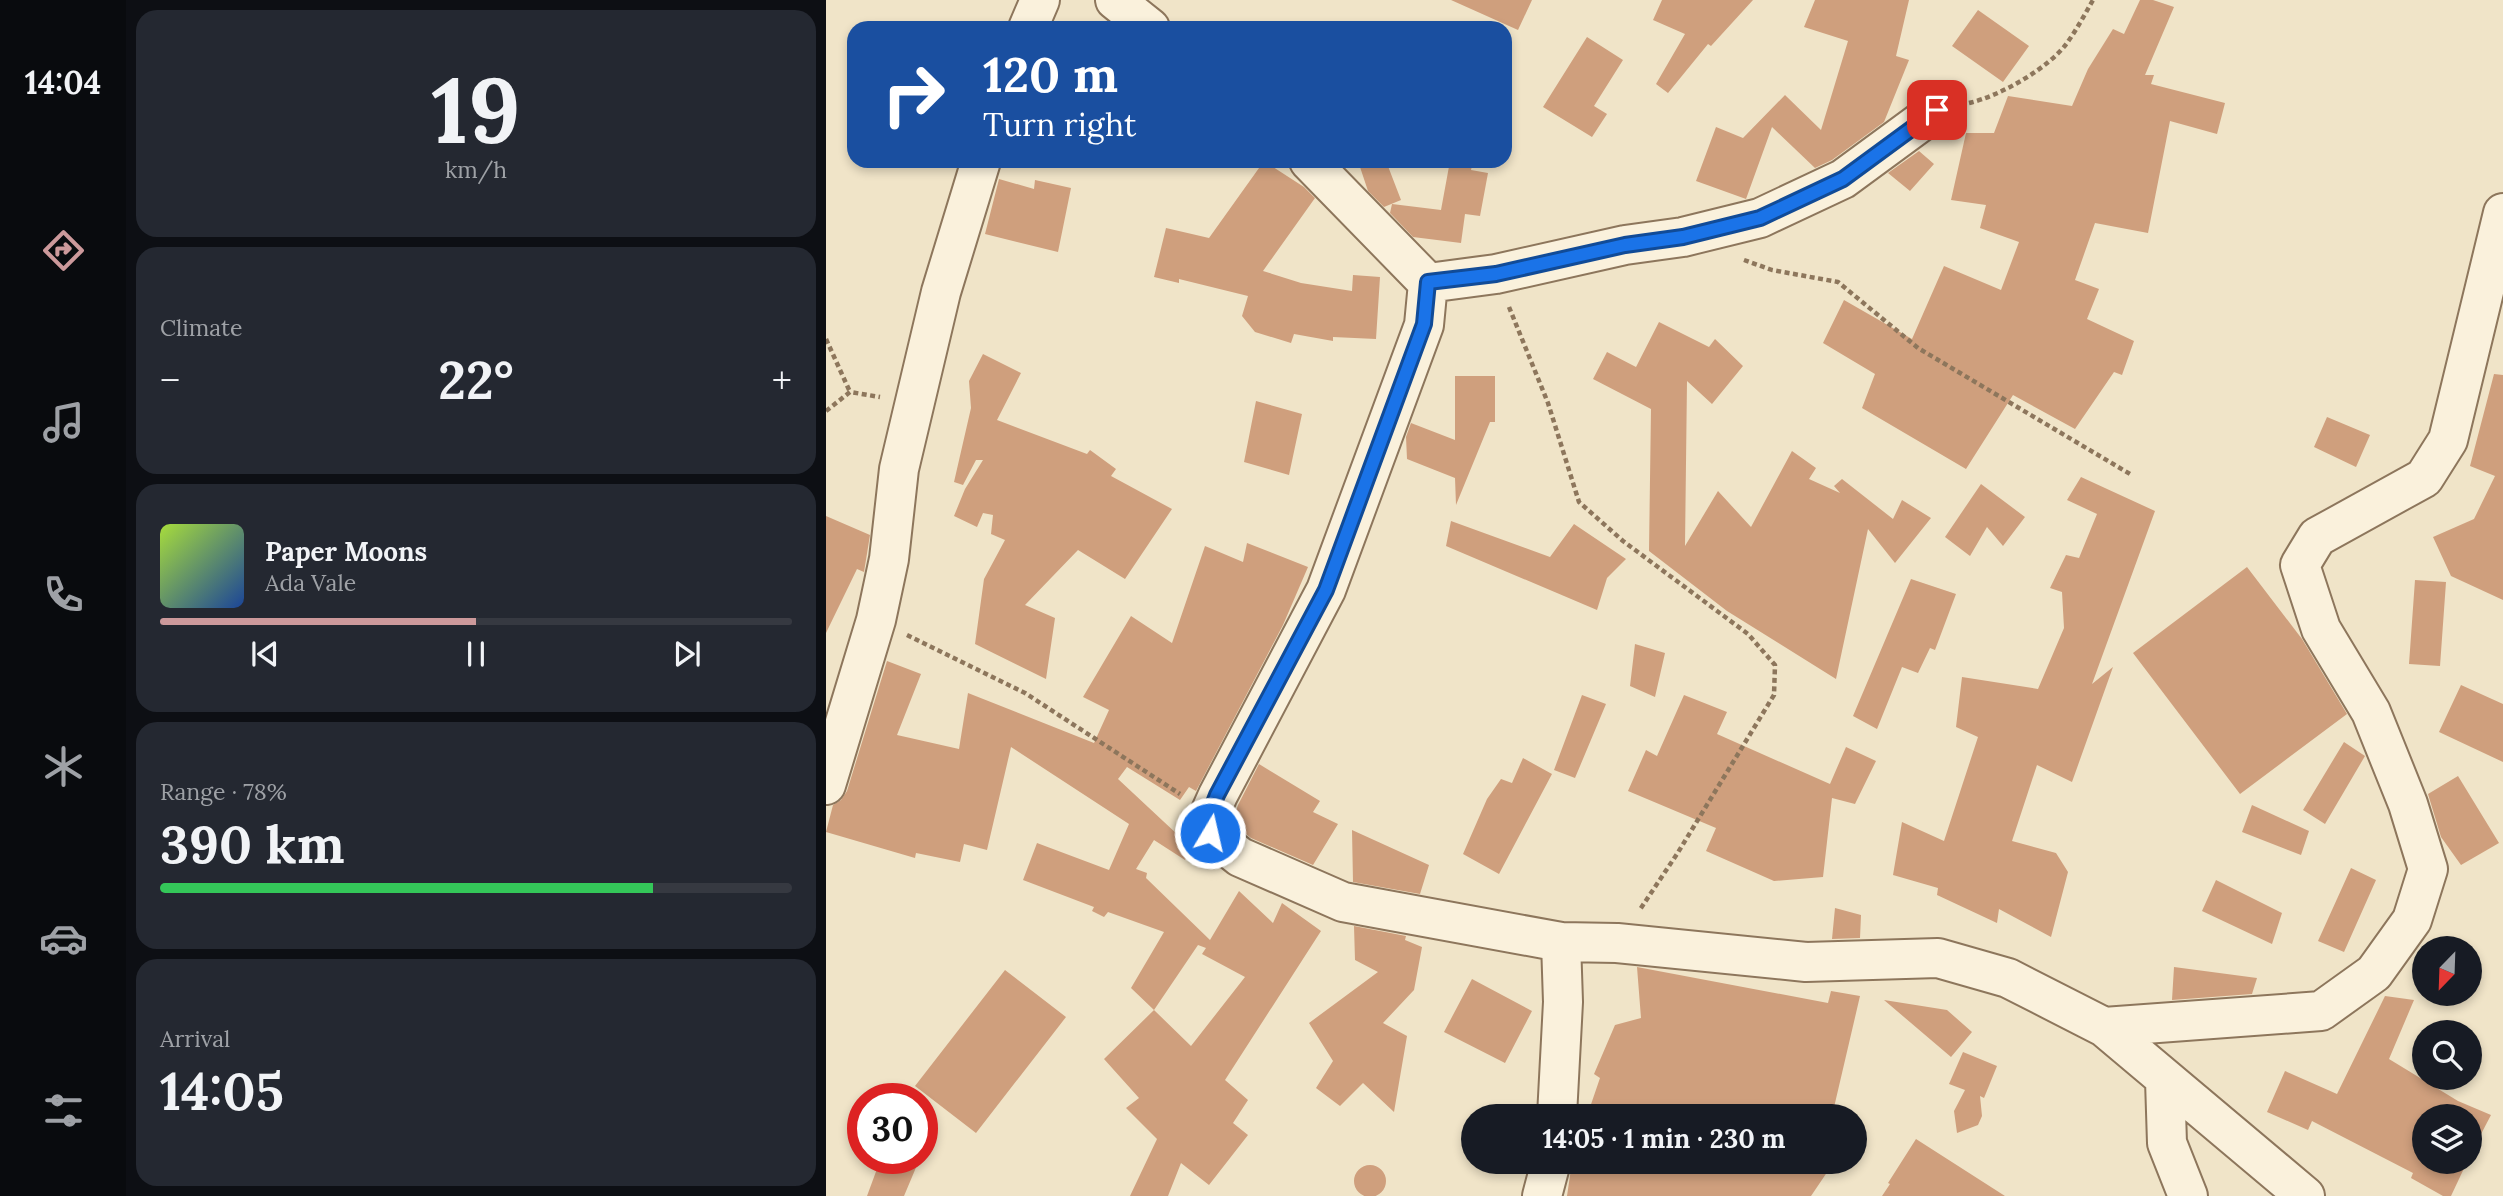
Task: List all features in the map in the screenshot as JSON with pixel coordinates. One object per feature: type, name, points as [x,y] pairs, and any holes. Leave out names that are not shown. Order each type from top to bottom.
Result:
[{"type":"street","points":[[1031,21],[1040,0]]},
{"type":"street","points":[[1115,0],[1141,21]]},
{"type":"street","points":[[1428,282],[1496,274],[1625,245],[1683,237],[1760,218],[1843,179],[1937,110]]},
{"type":"street","points":[[826,785],[876,620],[889,559],[900,468],[941,292],[979,168]]},
{"type":"street","points":[[1316,168],[1428,282],[1424,324],[1326,590],[1210,813],[1210,833],[1240,857],[1343,902],[1561,943],[1618,943],[1806,962],[1938,958],[2008,978],[2104,1027],[2305,1196]]},
{"type":"street","points":[[2104,1027],[2322,1011],[2374,973],[2412,920],[2428,869],[2407,804],[2371,712],[2321,629],[2300,565],[2317,537],[2424,478],[2448,440],[2503,214]]},
{"type":"street","points":[[1558,1104],[1563,1002],[1561,943]]},
{"type":"street","points":[[2165,1080],[2167,1143],[2188,1196]]},
{"type":"street","points":[[1542,1196],[1548,1174]]},
{"type":"path","points":[[1937,110],[1983,100],[2026,79],[2066,45],[2093,0]]},
{"type":"path","points":[[1734,256],[1772,270],[1838,282],[1918,348],[2130,474]]},
{"type":"path","points":[[1496,274],[1548,403],[1579,502],[1623,541],[1748,634],[1775,665],[1774,695],[1677,854],[1618,943]]},
{"type":"path","points":[[826,338],[850,392]]},
{"type":"path","points":[[826,411],[850,392],[916,404]]},
{"type":"path","points":[[876,620],[1025,694],[1210,813]]},
{"type":"building","points":[[1451,0],[1532,0],[1518,30],[1512,27],[1512,21],[1498,21]]},
{"type":"building","points":[[1662,0],[1753,0],[1711,46],[1708,44],[1668,93],[1656,84],[1685,34],[1653,20]]},
{"type":"building","points":[[1815,0],[1909,0],[1896,56],[1909,60],[1884,122],[1832,160],[1815,168],[1772,127],[1746,199],[1696,181],[1716,127],[1743,138],[1785,95],[1821,130],[1848,41],[1804,27]]},
{"type":"building","points":[[2140,0],[2153,0],[2174,7],[2145,75],[2154,75],[2151,84],[2225,103],[2217,134],[2170,121],[2148,233],[2095,223],[2075,280],[2099,289],[2087,319],[2134,341],[2122,375],[2114,372],[2075,429],[2013,395],[1966,469],[1862,408],[1875,374],[1823,343],[1844,300],[1912,339],[1944,266],[2001,290],[2019,242],[1980,228],[1986,205],[1951,200],[1966,133],[1994,133],[2008,96],[2072,106],[2088,69],[2113,29],[2124,34]]},
{"type":"building","points":[[1978,10],[2029,46],[2003,82],[1952,46]]},
{"type":"building","points":[[1587,37],[1623,60],[1594,106],[1607,114],[1592,137],[1543,107]]},
{"type":"building","points":[[1919,151],[1934,164],[1910,191],[1888,173]]},
{"type":"building","points":[[1259,168],[1275,168],[1304,187],[1315,198],[1263,271],[1301,283],[1352,291],[1353,275],[1380,277],[1376,339],[1333,337],[1333,341],[1294,334],[1291,343],[1255,332],[1242,316],[1248,296],[1179,279],[1179,283],[1154,277],[1166,228],[1209,238]]},
{"type":"building","points":[[1360,168],[1389,168],[1401,200],[1384,207],[1368,191]]},
{"type":"building","points":[[1449,168],[1471,168],[1488,173],[1480,216],[1465,214],[1461,243],[1413,237],[1390,213],[1392,204],[1441,210]]},
{"type":"building","points":[[999,179],[1034,189],[1035,180],[1071,188],[1058,252],[985,234]]},
{"type":"building","points":[[1659,322],[1709,347],[1715,339],[1743,366],[1712,404],[1687,381],[1685,546],[1718,491],[1751,527],[1792,451],[1816,468],[1809,479],[1840,493],[1834,486],[1842,479],[1893,519],[1902,500],[1931,518],[1895,563],[1868,529],[1836,679],[1727,611],[1649,551],[1651,409],[1593,379],[1607,352],[1636,367]]},
{"type":"building","points":[[983,354],[1021,373],[997,420],[1087,454],[1090,450],[1116,469],[1111,476],[1172,509],[1125,579],[1078,550],[1025,605],[1055,618],[1046,679],[975,644],[984,579],[1005,540],[991,534],[993,515],[983,513],[977,527],[954,516],[965,489],[983,460],[976,460],[963,485],[954,482],[971,408],[969,381]]},
{"type":"building","points":[[2494,374],[2503,375],[2503,600],[2451,576],[2433,537],[2474,519],[2495,476],[2470,466]]},
{"type":"building","points":[[1455,376],[1495,376],[1495,422],[1490,422],[1456,505],[1455,478],[1407,459],[1406,437],[1411,423],[1455,440]]},
{"type":"building","points":[[1256,401],[1302,414],[1289,475],[1244,462]]},
{"type":"building","points":[[2327,417],[2370,435],[2356,467],[2314,447]]},
{"type":"building","points":[[2081,477],[2155,511],[2092,684],[2113,667],[2072,782],[2037,765],[2012,841],[2056,853],[2068,872],[2051,937],[1999,909],[1997,923],[1937,895],[1938,888],[1893,875],[1902,822],[1944,841],[1978,737],[1956,727],[1962,677],[2038,689],[2064,628],[2062,592],[2050,588],[2066,555],[2079,558],[2097,514],[2067,500]]},
{"type":"building","points":[[1981,484],[2025,517],[2003,546],[1987,527],[1970,556],[1945,537]]},
{"type":"building","points":[[826,516],[870,535],[864,572],[857,569],[826,633]]},
{"type":"building","points":[[1451,521],[1550,557],[1574,524],[1626,559],[1607,578],[1597,610],[1446,546]]},
{"type":"building","points":[[1247,543],[1308,567],[1283,625],[1196,791],[1189,787],[1180,800],[1127,767],[1118,779],[1193,849],[1185,860],[1154,840],[1136,869],[1147,873],[1146,878],[1210,940],[1239,891],[1273,923],[1282,903],[1321,931],[1225,1080],[1248,1100],[1233,1123],[1248,1135],[1209,1185],[1181,1163],[1168,1196],[1130,1196],[1157,1139],[1126,1108],[1139,1098],[1104,1059],[1154,1010],[1131,988],[1164,932],[1108,912],[1104,917],[1092,911],[1094,907],[1023,880],[1037,843],[1109,870],[1129,824],[1011,747],[987,850],[964,844],[960,862],[916,853],[915,858],[826,832],[833,805],[841,800],[847,791],[887,661],[921,674],[897,735],[959,749],[968,693],[1094,743],[1109,710],[1083,697],[1131,616],[1172,643],[1205,546],[1243,562]],"holes":[[[1198,945],[1206,948],[1202,954],[1245,977],[1191,1046],[1154,1010]]]},
{"type":"building","points":[[2247,567],[2302,639],[2347,714],[2240,794],[2133,653]]},
{"type":"building","points":[[1911,579],[1956,594],[1935,650],[1930,648],[1918,673],[1902,667],[1877,729],[1853,716]]},
{"type":"building","points":[[2415,580],[2446,582],[2440,666],[2409,664]]},
{"type":"building","points":[[1635,644],[1665,653],[1655,697],[1630,686]]},
{"type":"building","points":[[2461,685],[2503,704],[2503,762],[2439,732]]},
{"type":"building","points":[[1582,695],[1606,704],[1575,778],[1554,770]]},
{"type":"building","points":[[1684,695],[1727,712],[1717,734],[1830,784],[1846,747],[1876,761],[1855,804],[1832,798],[1823,877],[1774,881],[1706,851],[1716,828],[1628,791],[1646,750],[1657,756]]},
{"type":"building","points":[[2344,742],[2365,756],[2325,824],[2303,810]]},
{"type":"building","points":[[1523,758],[1552,774],[1499,874],[1463,854],[1487,799],[1501,779],[1512,783]]},
{"type":"building","points":[[1259,764],[1320,801],[1313,812],[1338,824],[1313,865],[1251,838],[1232,823]]},
{"type":"building","points":[[2458,776],[2499,843],[2461,865],[2441,837],[2428,794]]},
{"type":"building","points":[[2252,805],[2309,831],[2301,855],[2242,832]]},
{"type":"building","points":[[1352,830],[1429,865],[1420,894],[1353,882]]},
{"type":"building","points":[[2351,868],[2376,880],[2344,952],[2318,941]]},
{"type":"building","points":[[2216,880],[2282,913],[2272,944],[2202,911]]},
{"type":"building","points":[[1835,908],[1861,915],[1860,938],[1832,939]]},
{"type":"building","points":[[1354,926],[1406,936],[1405,940],[1422,947],[1414,990],[1383,1023],[1407,1036],[1394,1112],[1363,1083],[1340,1106],[1316,1088],[1333,1061],[1309,1023],[1378,972],[1355,960]]},
{"type":"building","points":[[1637,967],[1828,1003],[1831,991],[1860,996],[1835,1104],[1591,1104],[1600,1078],[1594,1074],[1615,1025],[1641,1018]]},
{"type":"building","points":[[2174,967],[2257,978],[2252,994],[2172,1000]]},
{"type":"building","points":[[1005,970],[1066,1017],[976,1133],[938,1104],[938,1083],[917,1083]]},
{"type":"building","points":[[1472,979],[1532,1011],[1505,1063],[1444,1032]]},
{"type":"building","points":[[2385,996],[2412,1000],[2389,1059],[2412,1073],[2412,1090],[2440,1090],[2465,1104],[2412,1104],[2412,1172],[2312,1121],[2308,1130],[2267,1112],[2285,1071],[2337,1094]]},
{"type":"building","points":[[1884,1000],[1947,1010],[1972,1032],[1951,1057]]},
{"type":"building","points":[[1963,1052],[1997,1066],[1984,1098],[1980,1096],[1982,1116],[1978,1125],[1957,1133],[1954,1111],[1965,1090],[1949,1084]]},
{"type":"building","points":[[2482,1111],[2491,1115],[2482,1132]]},
{"type":"building","points":[[1916,1139],[2005,1196],[1882,1196]]},
{"type":"building","points":[[1370,1165],[1381,1170],[1386,1181],[1381,1192],[1370,1197],[1359,1192],[1354,1181],[1359,1170]]},
{"type":"building","points":[[875,1174],[913,1174],[904,1196],[867,1196]]},
{"type":"building","points":[[1570,1174],[1826,1174],[1811,1196],[1567,1196]]},
{"type":"building","points":[[2413,1174],[2461,1174],[2451,1196],[2443,1196],[2411,1178]]},
{"type":"route","points":[[1210,833],[1210,813],[1217,795],[1326,590],[1424,324],[1428,282],[1496,274],[1625,245],[1683,237],[1760,218],[1843,179],[1937,110]]}]
